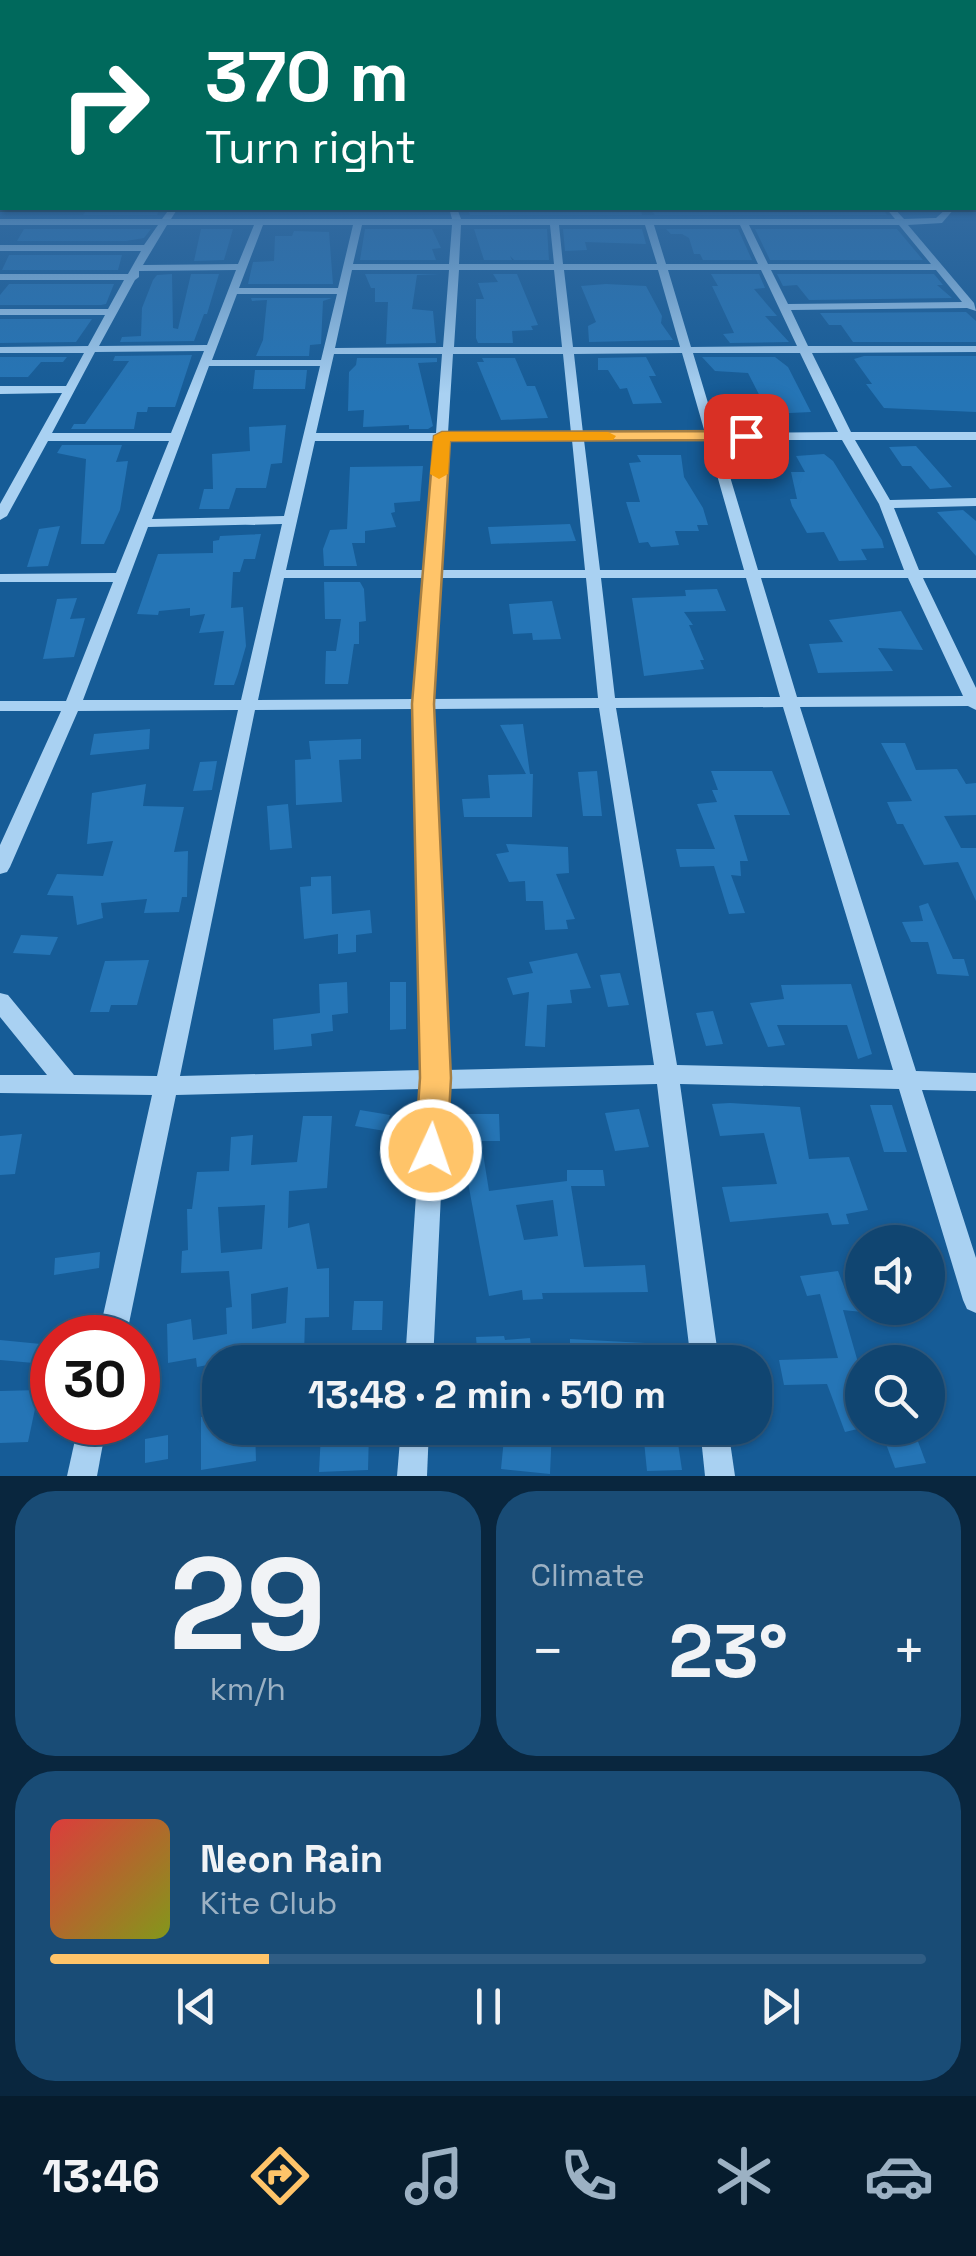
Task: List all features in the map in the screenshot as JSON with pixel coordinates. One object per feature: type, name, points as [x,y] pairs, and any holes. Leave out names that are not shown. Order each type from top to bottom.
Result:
[{"type":"street","points":[[0,516],[5,498],[44,438],[144,256]]},
{"type":"street","points":[[0,866],[72,706],[245,256]]},
{"type":"street","points":[[117,1315],[248,705],[350,256]]},
{"type":"street","points":[[419,1345],[436,1078],[423,704],[455,256]]},
{"type":"street","points":[[558,256],[608,703],[667,1074],[703,1345]]},
{"type":"street","points":[[659,256],[790,702],[976,1300]]},
{"type":"street","points":[[0,706],[975,702],[913,574],[886,504],[846,436],[759,256]]},
{"type":"street","points":[[929,256],[973,309]]},
{"type":"street","points":[[0,277],[241,267]]},
{"type":"street","points":[[348,267],[938,267]]},
{"type":"street","points":[[232,292],[343,291]]},
{"type":"street","points":[[784,307],[973,309]]},
{"type":"street","points":[[0,312],[114,312]]},
{"type":"street","points":[[0,350],[328,357],[448,351],[976,349]]},
{"type":"street","points":[[0,390],[71,390]]},
{"type":"street","points":[[310,437],[976,436]]},
{"type":"street","points":[[44,438],[174,437]]},
{"type":"street","points":[[886,504],[976,502]]},
{"type":"street","points":[[141,522],[291,520]]},
{"type":"street","points":[[278,574],[976,574]]},
{"type":"street","points":[[0,578],[120,577]]},
{"type":"street","points":[[0,1001],[68,1085]]},
{"type":"street","points":[[0,1084],[168,1086],[667,1074],[976,1082]]},
{"type":"street","points":[[82,1476],[89,1445]]},
{"type":"street","points":[[412,1476],[414,1445]]},
{"type":"street","points":[[716,1445],[720,1476]]},
{"type":"building","points":[[9,256],[122,256],[118,270],[2,270]]},
{"type":"building","points":[[195,256],[225,256],[224,260],[194,261]]},
{"type":"building","points":[[274,256],[331,256],[333,284],[248,284],[253,262],[274,261]]},
{"type":"building","points":[[361,256],[435,256],[436,260],[360,260]]},
{"type":"building","points":[[483,256],[549,256],[549,260],[514,260],[510,256],[512,260],[484,260]]},
{"type":"building","points":[[701,256],[750,256],[752,260],[703,260]]},
{"type":"building","points":[[768,256],[920,256],[923,260],[770,260]]},
{"type":"building","points":[[172,274],[173,328],[178,329],[191,274],[219,274],[194,341],[120,342],[122,337],[141,336],[142,308],[153,280],[157,275]]},
{"type":"building","points":[[365,274],[440,274],[417,275],[412,309],[433,311],[436,343],[386,344],[388,302],[375,302],[375,288],[371,288]]},
{"type":"building","points":[[493,274],[517,274],[538,325],[531,326],[533,330],[512,331],[513,343],[478,343],[476,338],[476,299],[484,299],[478,283],[498,282]]},
{"type":"building","points":[[711,274],[759,274],[765,288],[754,289],[777,316],[765,316],[789,342],[730,343],[723,334],[734,333],[712,286],[718,286]]},
{"type":"building","points":[[777,274],[934,274],[943,285],[937,285],[952,298],[809,300],[797,285],[783,286]]},
{"type":"building","points":[[9,284],[114,284],[106,304],[101,305],[0,305],[0,295]]},
{"type":"building","points":[[581,286],[646,286],[662,316],[661,323],[673,340],[589,342],[588,326],[596,322]]},
{"type":"building","points":[[251,298],[332,298],[323,301],[321,344],[310,345],[309,356],[256,356],[263,340],[267,300]]},
{"type":"building","points":[[966,312],[976,321],[976,342],[853,342],[841,325],[829,325],[820,313]]},
{"type":"building","points":[[0,319],[92,319],[76,342],[0,343]]},
{"type":"building","points":[[192,355],[175,407],[148,407],[147,412],[137,412],[134,429],[71,429],[74,424],[85,424],[129,361],[113,361],[115,356]]},
{"type":"building","points":[[976,356],[976,412],[884,408],[854,359]]},
{"type":"building","points":[[0,357],[67,357],[63,362],[41,362],[28,377],[0,377]]},
{"type":"building","points":[[646,357],[656,376],[649,376],[662,403],[633,404],[627,388],[620,389],[608,370],[598,370],[598,358]]},
{"type":"building","points":[[702,357],[775,357],[788,367],[811,412],[769,414],[748,373],[715,371]]},
{"type":"building","points":[[357,358],[437,358],[437,362],[418,363],[433,426],[363,427],[364,410],[348,411],[349,372]]},
{"type":"building","points":[[482,358],[515,358],[527,386],[535,386],[548,418],[501,420],[477,362],[484,362]]},
{"type":"building","points":[[255,370],[307,370],[305,389],[253,389]]},
{"type":"building","points":[[286,425],[282,463],[271,464],[266,488],[236,488],[229,509],[199,509],[204,489],[213,489],[212,454],[250,451],[249,427]]},
{"type":"building","points":[[62,445],[122,445],[116,462],[128,461],[120,510],[104,544],[81,544],[86,459],[57,453]]},
{"type":"building","points":[[916,446],[952,487],[930,489],[911,466],[902,466],[889,447]]},
{"type":"building","points":[[824,454],[833,461],[882,540],[884,548],[861,549],[867,560],[839,561],[824,532],[807,533],[792,506],[790,499],[797,499],[791,472],[805,472],[796,456]]},
{"type":"building","points":[[637,455],[681,455],[684,477],[703,508],[708,525],[697,525],[699,531],[675,531],[679,545],[651,547],[648,542],[639,543],[626,502],[640,502],[629,463],[641,462]]},
{"type":"building","points":[[423,466],[420,501],[394,503],[395,512],[391,513],[396,527],[365,531],[365,543],[352,543],[357,566],[324,566],[323,549],[330,530],[347,529],[350,467]]},
{"type":"building","points":[[963,510],[976,521],[976,556],[937,512]]},
{"type":"building","points":[[570,524],[576,541],[491,544],[488,527]]},
{"type":"building","points":[[60,526],[48,566],[27,567],[39,529]]},
{"type":"building","points":[[261,534],[255,559],[244,559],[240,572],[233,572],[231,608],[243,607],[246,646],[238,674],[234,685],[214,685],[224,631],[199,633],[205,614],[190,616],[190,608],[159,611],[158,615],[137,614],[158,554],[213,553],[213,541],[220,536]]},
{"type":"building","points":[[324,582],[360,582],[364,589],[366,621],[359,622],[359,644],[354,644],[348,684],[325,684],[326,651],[336,651],[341,619],[325,619]]},
{"type":"building","points":[[717,589],[726,611],[684,612],[693,625],[689,625],[704,669],[644,676],[632,598],[686,596],[685,590]]},
{"type":"building","points":[[77,598],[70,619],[85,618],[74,657],[43,659],[57,599]]},
{"type":"building","points":[[552,601],[561,639],[533,640],[532,633],[513,634],[509,604]]},
{"type":"building","points":[[901,611],[923,650],[878,648],[893,671],[818,673],[809,644],[843,642],[829,620]]},
{"type":"building","points":[[523,724],[533,774],[532,817],[464,817],[462,799],[490,798],[488,775],[526,774],[500,725]]},
{"type":"building","points":[[150,729],[149,749],[90,755],[94,734]]},
{"type":"building","points":[[361,739],[361,759],[339,760],[342,802],[296,805],[295,760],[311,759],[309,741]]},
{"type":"building","points":[[881,743],[905,743],[916,770],[957,769],[966,784],[976,783],[976,815],[944,816],[961,848],[976,848],[976,901],[958,862],[924,865],[903,824],[897,824],[887,802],[912,801]]},
{"type":"building","points":[[217,761],[212,790],[193,791],[200,762]]},
{"type":"building","points":[[597,771],[602,816],[583,816],[578,772]]},
{"type":"building","points":[[711,771],[772,771],[790,815],[734,815],[748,861],[740,861],[741,876],[731,875],[745,913],[729,914],[714,866],[680,867],[676,849],[715,849],[697,804],[717,802],[712,790],[718,790]]},
{"type":"building","points":[[146,784],[143,806],[184,807],[174,852],[188,851],[187,897],[182,897],[179,912],[144,913],[147,899],[101,903],[103,918],[77,925],[73,896],[47,895],[57,874],[103,876],[113,841],[87,844],[92,793]]},
{"type":"building","points":[[288,804],[292,848],[270,850],[267,806]]},
{"type":"building","points":[[506,844],[568,847],[569,873],[556,874],[575,919],[566,920],[568,929],[545,930],[543,901],[526,901],[525,881],[509,882],[496,854],[509,852]]},
{"type":"building","points":[[331,876],[332,914],[370,910],[372,933],[356,935],[356,952],[338,954],[338,934],[304,939],[300,887],[311,886],[311,877]]},
{"type":"building","points":[[928,903],[953,959],[964,959],[969,976],[937,974],[928,942],[911,942],[902,922],[923,921],[919,906]]},
{"type":"building","points":[[21,935],[58,937],[50,955],[13,953]]},
{"type":"building","points":[[577,953],[591,988],[570,990],[572,1003],[547,1005],[545,1047],[525,1046],[529,992],[513,995],[507,978],[533,973],[529,962]]},
{"type":"building","points":[[149,960],[137,1005],[111,1005],[109,1012],[90,1012],[105,961]]},
{"type":"building","points":[[620,973],[629,1005],[608,1007],[600,975]]},
{"type":"building","points":[[347,982],[348,1013],[332,1015],[333,1031],[311,1034],[312,1046],[274,1050],[273,1019],[320,1013],[319,984]]},
{"type":"building","points":[[390,982],[406,982],[406,1029],[390,1030]]},
{"type":"building","points":[[851,984],[872,1054],[858,1059],[847,1025],[777,1025],[785,1045],[768,1047],[750,1003],[784,999],[781,985]]},
{"type":"building","points":[[713,1011],[723,1044],[706,1046],[696,1013]]},
{"type":"building","points":[[712,1104],[800,1107],[809,1159],[849,1157],[868,1210],[846,1214],[849,1224],[832,1225],[828,1213],[730,1222],[722,1187],[777,1184],[764,1133],[720,1136]]},
{"type":"building","points":[[870,1105],[892,1105],[907,1152],[884,1152]]},
{"type":"building","points":[[639,1109],[649,1147],[615,1151],[605,1113]]},
{"type":"building","points":[[360,1110],[390,1115],[385,1131],[355,1126]]},
{"type":"building","points":[[466,1114],[499,1114],[500,1141],[481,1141],[489,1191],[567,1181],[567,1170],[603,1170],[605,1186],[571,1186],[584,1267],[645,1265],[648,1292],[542,1293],[543,1299],[523,1300],[522,1290],[489,1296],[462,1150],[467,1149]],"holes":[[[553,1200],[558,1236],[524,1240],[516,1205]]]},
{"type":"building","points":[[303,1116],[332,1116],[327,1188],[289,1191],[288,1228],[309,1223],[317,1269],[329,1268],[329,1317],[305,1318],[304,1345],[202,1345],[202,1366],[197,1367],[196,1358],[168,1363],[167,1324],[191,1319],[193,1340],[227,1334],[226,1308],[232,1307],[229,1271],[181,1273],[182,1251],[188,1250],[187,1209],[192,1209],[197,1172],[229,1171],[231,1137],[253,1135],[251,1165],[297,1162]],"holes":[[[265,1205],[262,1249],[221,1253],[218,1207]],[[288,1287],[286,1323],[252,1329],[251,1294]]]},
{"type":"building","points":[[22,1134],[15,1174],[0,1175],[0,1136]]},
{"type":"building","points":[[100,1252],[99,1268],[54,1275],[55,1258]]},
{"type":"building","points":[[838,1271],[845,1289],[845,1325],[853,1345],[845,1345],[845,1432],[827,1384],[784,1385],[779,1360],[838,1358],[820,1294],[807,1296],[800,1276]]},
{"type":"building","points":[[354,1301],[383,1301],[382,1330],[352,1330]]},
{"type":"building","points":[[476,1337],[530,1338],[531,1345],[477,1345]]},
{"type":"building","points":[[570,1339],[664,1345],[570,1345]]},
{"type":"building","points":[[0,1340],[30,1343],[30,1363],[0,1360]]},
{"type":"building","points":[[30,1390],[28,1442],[0,1443],[0,1391]]},
{"type":"building","points":[[201,1417],[202,1445],[256,1445],[256,1461],[201,1470]]},
{"type":"building","points":[[168,1435],[168,1459],[145,1463],[145,1445],[160,1445],[160,1436]]},
{"type":"building","points":[[320,1445],[369,1445],[368,1470],[319,1472]]},
{"type":"building","points":[[503,1445],[551,1445],[550,1474],[501,1469]]},
{"type":"building","points":[[644,1445],[678,1445],[682,1470],[647,1471]]},
{"type":"building","points":[[886,1445],[919,1445],[926,1463],[895,1468]]},
{"type":"slow traffic","points":[[439,474],[442,436],[608,436]]},
{"type":"route","points":[[431,1150],[436,1078],[423,704],[442,436],[746,436]]}]
